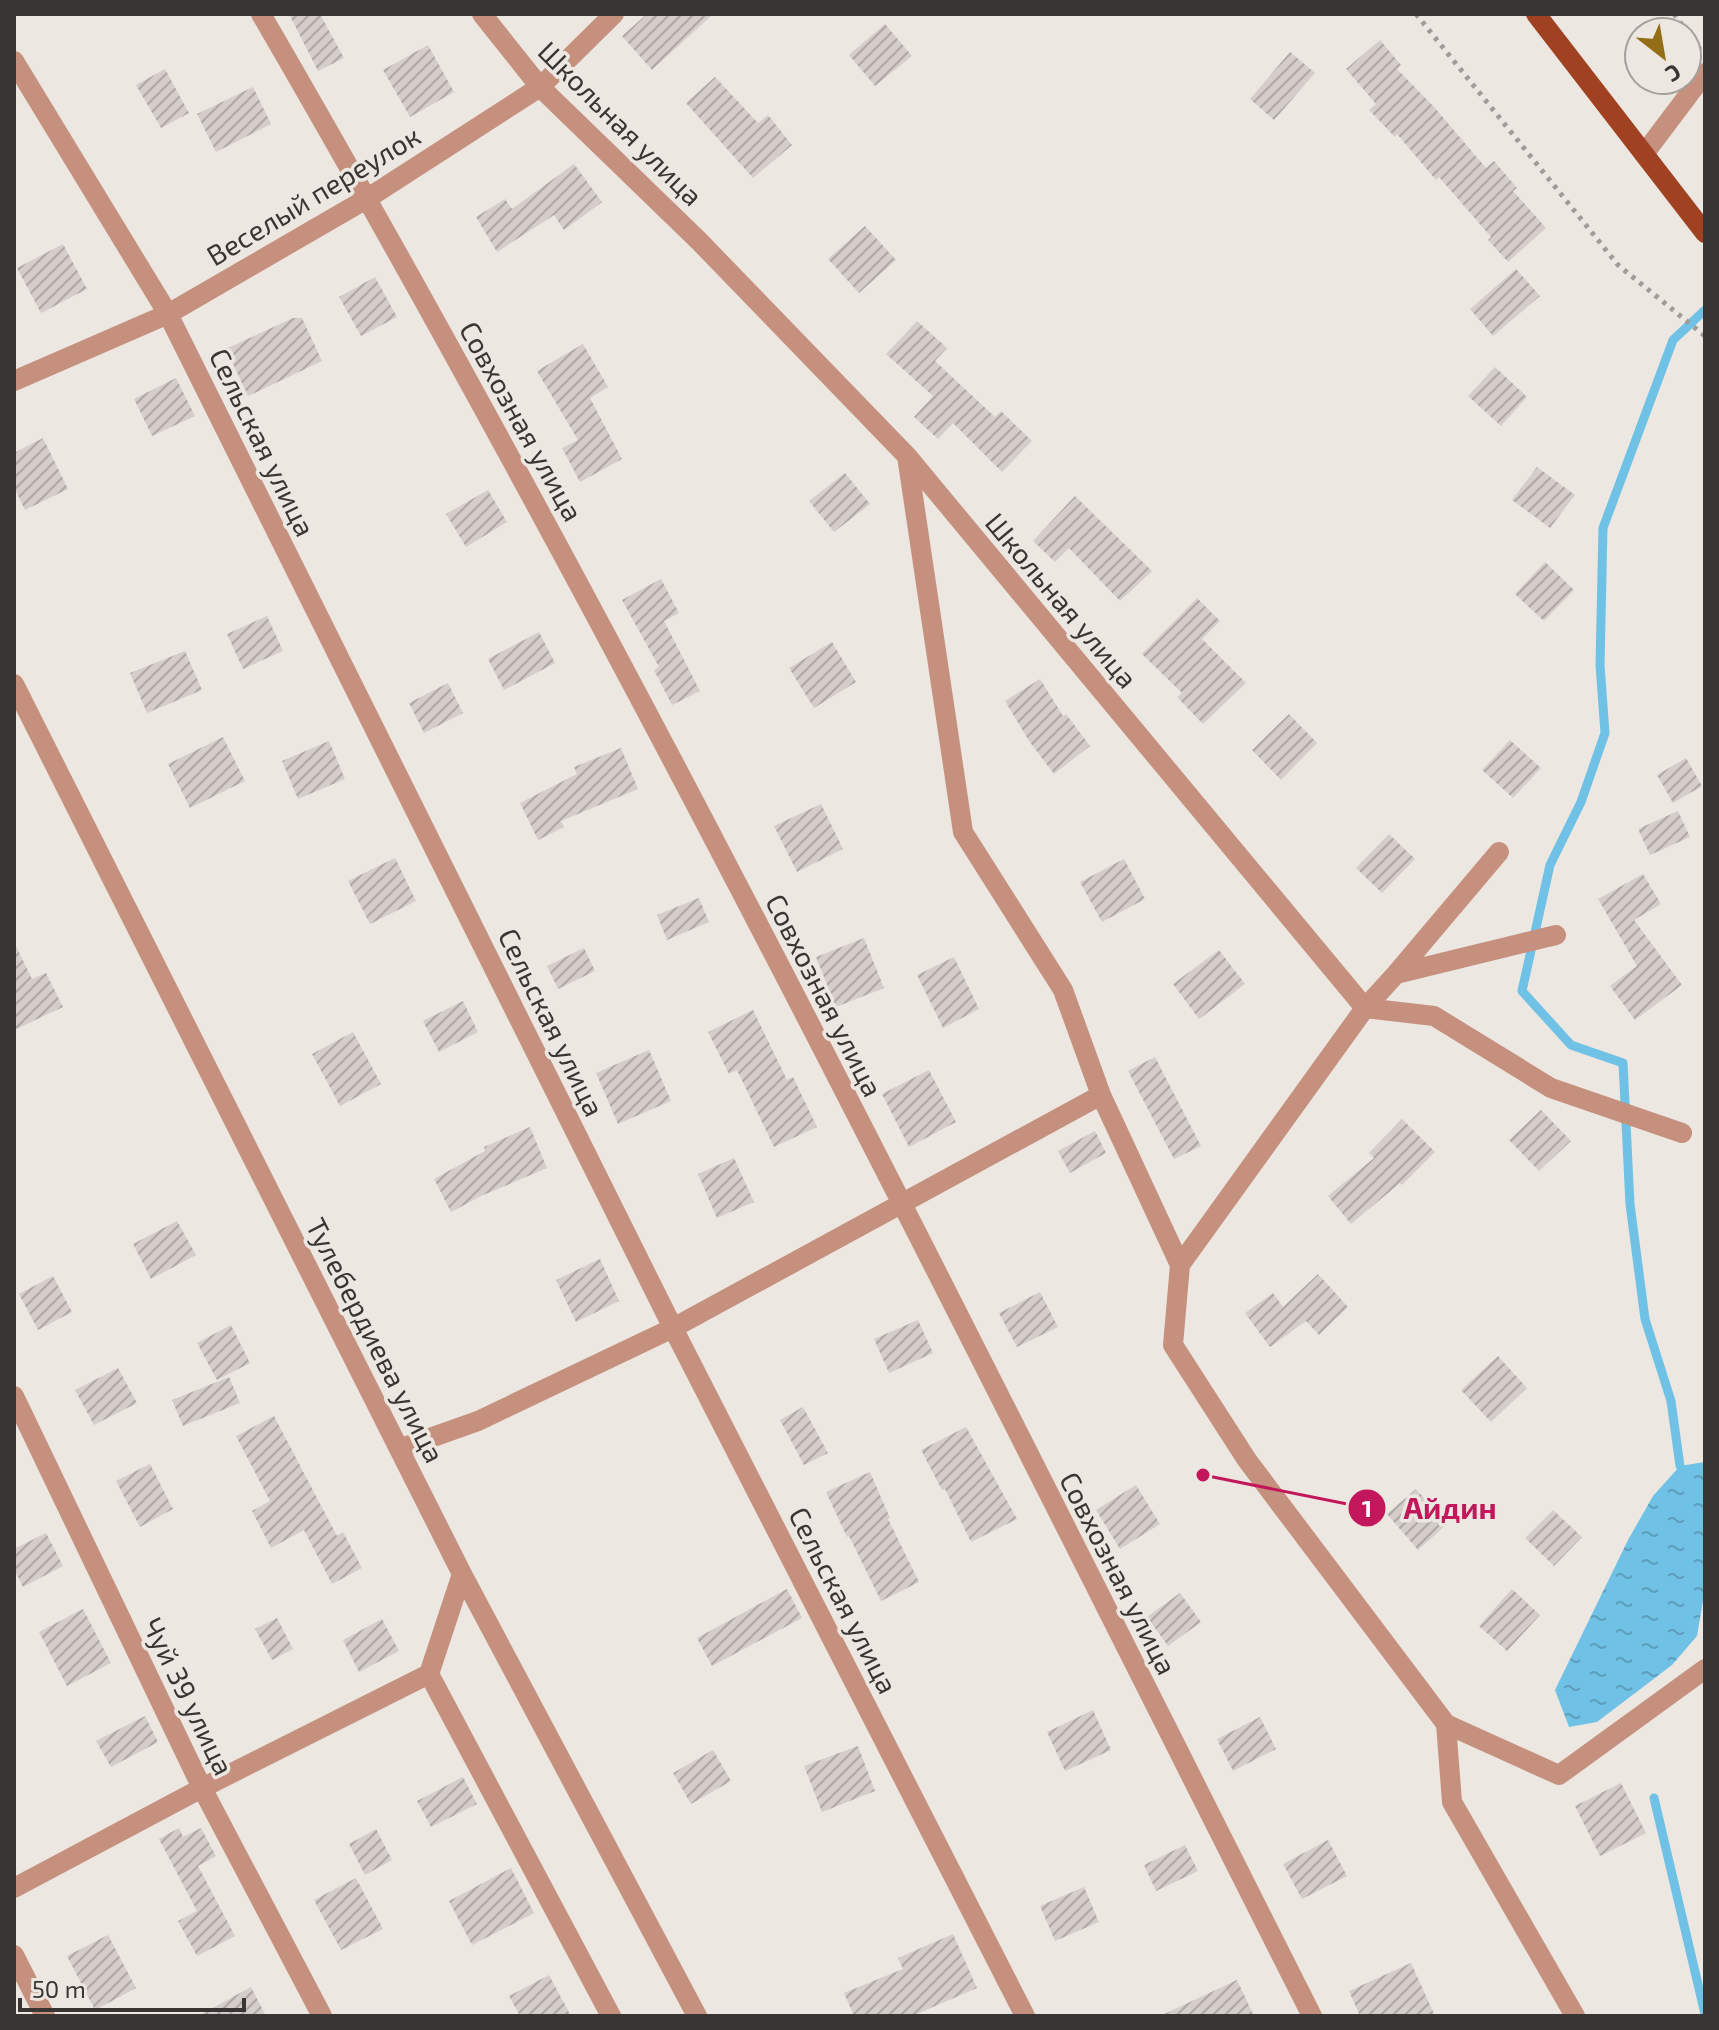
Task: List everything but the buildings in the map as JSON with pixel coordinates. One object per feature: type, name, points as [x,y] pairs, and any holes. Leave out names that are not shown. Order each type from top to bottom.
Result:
[{"type":"main road","points":[[1536,14],[1705,233]]},
{"type":"street","name":"Совхозная улица","points":[[261,14],[368,198],[624,666],[901,1204],[1312,2016]]},
{"type":"street","name":"Школьная улица","points":[[482,14],[540,87],[699,241],[907,456],[1365,1008]]},
{"type":"street","name":"Веселый переулок","points":[[14,381],[168,314],[368,198],[540,87],[614,14]]},
{"type":"street","name":"Сельская улица","points":[[14,61],[168,314],[673,1328],[1025,2016]]},
{"type":"street","points":[[1644,154],[1705,73]]},
{"type":"street","points":[[907,456],[963,832],[1063,990],[1101,1095],[1180,1265],[1173,1345],[1247,1460],[1446,1724],[1559,1775],[1705,1669]]},
{"type":"street","name":"Тулебердиева улица","points":[[14,684],[462,1574],[697,2016]]},
{"type":"street","points":[[1180,1265],[1365,1008],[1499,852]]},
{"type":"street","points":[[1396,974],[1556,935]]},
{"type":"street","points":[[1365,1008],[1434,1016],[1551,1088],[1682,1133]]},
{"type":"street","points":[[399,1449],[478,1421],[673,1328],[1101,1095]]},
{"type":"street","name":"Чуй 39 улица","points":[[14,1396],[202,1788],[322,2016]]},
{"type":"street","points":[[14,1888],[202,1788],[429,1674],[462,1574]]},
{"type":"street","points":[[429,1674],[611,2016]]},
{"type":"street","points":[[1446,1724],[1452,1802],[1575,2016]]},
{"type":"street","points":[[14,1955],[45,2016]]},
{"type":"path","points":[[1416,14],[1618,265],[1705,336]]},
{"type":"path","points":[[1674,14],[1705,56]]},
{"type":"water","points":[[1705,1462],[1705,1589],[1697,1636],[1672,1665],[1597,1722],[1569,1727],[1555,1690],[1628,1540],[1653,1496],[1680,1466]]},
{"type":"waterway","points":[[1680,1466],[1671,1401],[1645,1319],[1630,1204],[1623,1063],[1571,1045],[1522,991],[1550,865],[1581,802],[1605,733],[1600,665],[1603,528],[1673,340],[1705,310]]},
{"type":"waterway","points":[[1654,1798],[1705,2014]]},
{"type":"place","name":"Айдин","points":[[1203,1475]]}]
